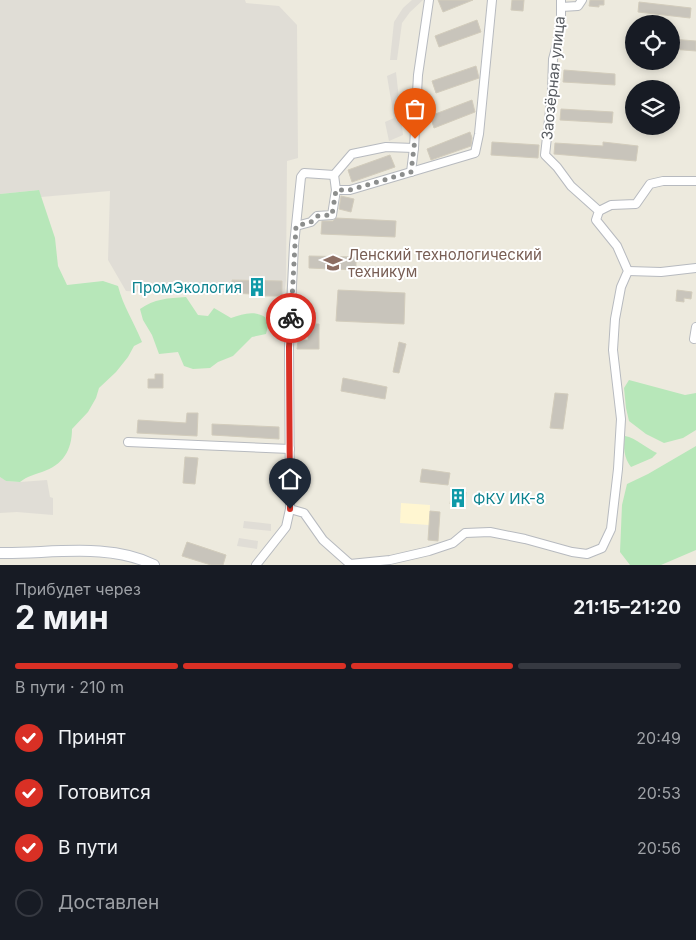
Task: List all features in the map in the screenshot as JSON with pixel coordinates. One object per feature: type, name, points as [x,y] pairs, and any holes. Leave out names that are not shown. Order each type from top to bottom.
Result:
[{"type":"main road","points":[[0,554],[52,551],[99,552],[126,555],[145,560],[154,565]]},
{"type":"street","points":[[411,172],[418,75],[429,0]]},
{"type":"street","points":[[336,190],[350,190],[475,153],[479,134],[492,0]]},
{"type":"street","points":[[561,3],[578,6],[582,0]]},
{"type":"street","name":"Заозёрная улица","points":[[561,3],[558,41],[553,58],[552,93],[545,155],[571,186],[599,211]]},
{"type":"street","points":[[296,226],[311,222],[317,216],[332,215],[336,190],[334,175],[352,154],[386,147],[414,148]]},
{"type":"street","points":[[256,565],[286,527],[290,509],[289,347],[296,226],[301,177],[304,173],[334,175]]},
{"type":"street","points":[[290,509],[304,513],[323,540],[350,564],[390,560],[453,543],[465,534],[490,532],[526,539],[572,552],[588,554],[602,548],[611,529],[618,469],[621,419],[613,350],[615,320],[621,287],[628,271],[617,246],[596,220],[599,211],[611,205],[636,204],[650,184],[663,181],[696,181]]},
{"type":"street","points":[[628,271],[661,272],[696,268]]},
{"type":"street","points":[[694,339],[696,327]]},
{"type":"street","points":[[128,442],[290,449]]},
{"type":"shaded area","points":[[0,0],[245,0],[246,3],[279,6],[297,25],[298,158],[287,161],[286,280],[284,296],[251,296],[250,294],[179,287],[179,294],[126,291],[108,260],[110,191],[41,197],[38,190],[0,194]]},
{"type":"shaded area","points":[[412,0],[423,0],[410,12],[402,23],[397,60],[390,60],[394,22],[403,8]]},
{"type":"shaded area","points":[[396,72],[403,135],[389,141],[385,122],[394,118],[387,76]]},
{"type":"shaded area","points":[[0,477],[6,481],[20,482],[47,480],[50,497],[53,498],[53,515],[17,512],[0,513]]},
{"type":"shaded area","points":[[401,503],[430,505],[429,525],[400,523]]},
{"type":"shaded area","points":[[244,521],[271,524],[271,531],[243,528]]},
{"type":"shaded area","points":[[239,538],[258,541],[257,549],[237,546]]},
{"type":"green space","points":[[39,190],[55,238],[58,266],[67,285],[103,281],[118,286],[142,342],[134,346],[116,372],[99,388],[88,412],[72,429],[68,450],[61,461],[49,469],[20,482],[6,481],[0,477],[0,194]]},
{"type":"green space","points":[[186,297],[198,315],[208,316],[214,308],[231,318],[248,313],[261,315],[265,317],[268,326],[266,334],[252,337],[233,356],[218,362],[210,368],[193,369],[184,366],[178,352],[159,354],[152,335],[143,320],[140,309],[162,300]]},
{"type":"green space","points":[[629,380],[685,395],[696,393],[696,430],[683,438],[664,443],[646,434],[629,421],[624,388]]},
{"type":"green space","points":[[625,436],[657,453],[652,458],[631,467],[625,452]]},
{"type":"green space","points":[[696,446],[696,550],[661,565],[630,565],[620,552],[622,505],[627,484]]},
{"type":"building","points":[[438,0],[473,0],[443,12]]},
{"type":"building","points":[[512,0],[524,0],[523,11],[511,10]]},
{"type":"building","points":[[590,0],[604,0],[604,5],[599,5],[599,7],[589,6]]},
{"type":"building","points":[[639,2],[691,8],[690,18],[680,17],[680,15],[638,12]]},
{"type":"building","points":[[477,20],[481,32],[439,47],[435,36]]},
{"type":"building","points":[[680,40],[696,41],[696,51],[680,50]]},
{"type":"building","points":[[476,66],[479,78],[436,93],[432,81]]},
{"type":"building","points":[[564,70],[615,74],[615,85],[563,82]]},
{"type":"building","points":[[472,100],[475,112],[434,128],[430,116]]},
{"type":"building","points":[[561,109],[613,112],[612,123],[560,120]]},
{"type":"building","points":[[470,132],[472,138],[471,146],[431,160],[427,149]]},
{"type":"building","points":[[492,142],[539,145],[538,158],[491,155]]},
{"type":"building","points":[[603,142],[638,146],[636,161],[554,154],[555,143],[603,146]]},
{"type":"building","points":[[390,155],[395,167],[352,182],[348,170]]},
{"type":"building","points":[[341,196],[354,199],[351,212],[339,209]]},
{"type":"building","points":[[336,218],[396,221],[395,237],[321,234],[322,221],[333,221]]},
{"type":"building","name":"Ленский технологический техникум","points":[[309,256],[356,257],[356,270],[309,268]]},
{"type":"building","name":"ПромЭкология","points":[[232,280],[282,281],[282,296],[251,296],[251,294],[232,293]]},
{"type":"building","points":[[338,290],[405,293],[404,324],[336,321]]},
{"type":"building","points":[[677,290],[692,292],[691,299],[684,298],[684,302],[676,301]]},
{"type":"building","points":[[299,317],[306,317],[306,324],[299,324]]},
{"type":"building","points":[[308,324],[319,324],[319,349],[297,349],[298,340],[308,340]]},
{"type":"building","points":[[399,342],[406,344],[399,373],[393,372]]},
{"type":"building","points":[[155,374],[163,374],[163,388],[148,388],[148,379],[155,379]]},
{"type":"building","points":[[343,378],[387,387],[385,399],[341,391]]},
{"type":"building","points":[[555,393],[568,394],[563,429],[550,428]]},
{"type":"building","points":[[187,413],[198,413],[197,436],[137,433],[138,420],[186,423]]},
{"type":"building","points":[[212,424],[279,427],[279,439],[212,435]]},
{"type":"building","points":[[185,457],[198,458],[195,484],[183,483]]},
{"type":"building","points":[[422,469],[450,473],[448,485],[420,482]]},
{"type":"building","name":"ФКУ ИК-8","points":[[452,491],[466,492],[465,506],[450,504]]},
{"type":"building","points":[[430,511],[440,512],[438,541],[428,540]]},
{"type":"building","points":[[187,542],[226,555],[223,565],[211,565],[182,556]]},
{"type":"way so far","points":[[291,318],[296,226],[311,222],[317,216],[332,215],[336,190],[350,190],[411,172],[415,139]]},
{"type":"place","name":"Ленский технологический техникум","points":[[333,263]]},
{"type":"place","name":"ПромЭкология","points":[[257,287]]},
{"type":"place","name":"ФКУ ИК-8","points":[[458,498]]},
{"type":"route","points":[[290,509],[289,347],[291,318]]}]
